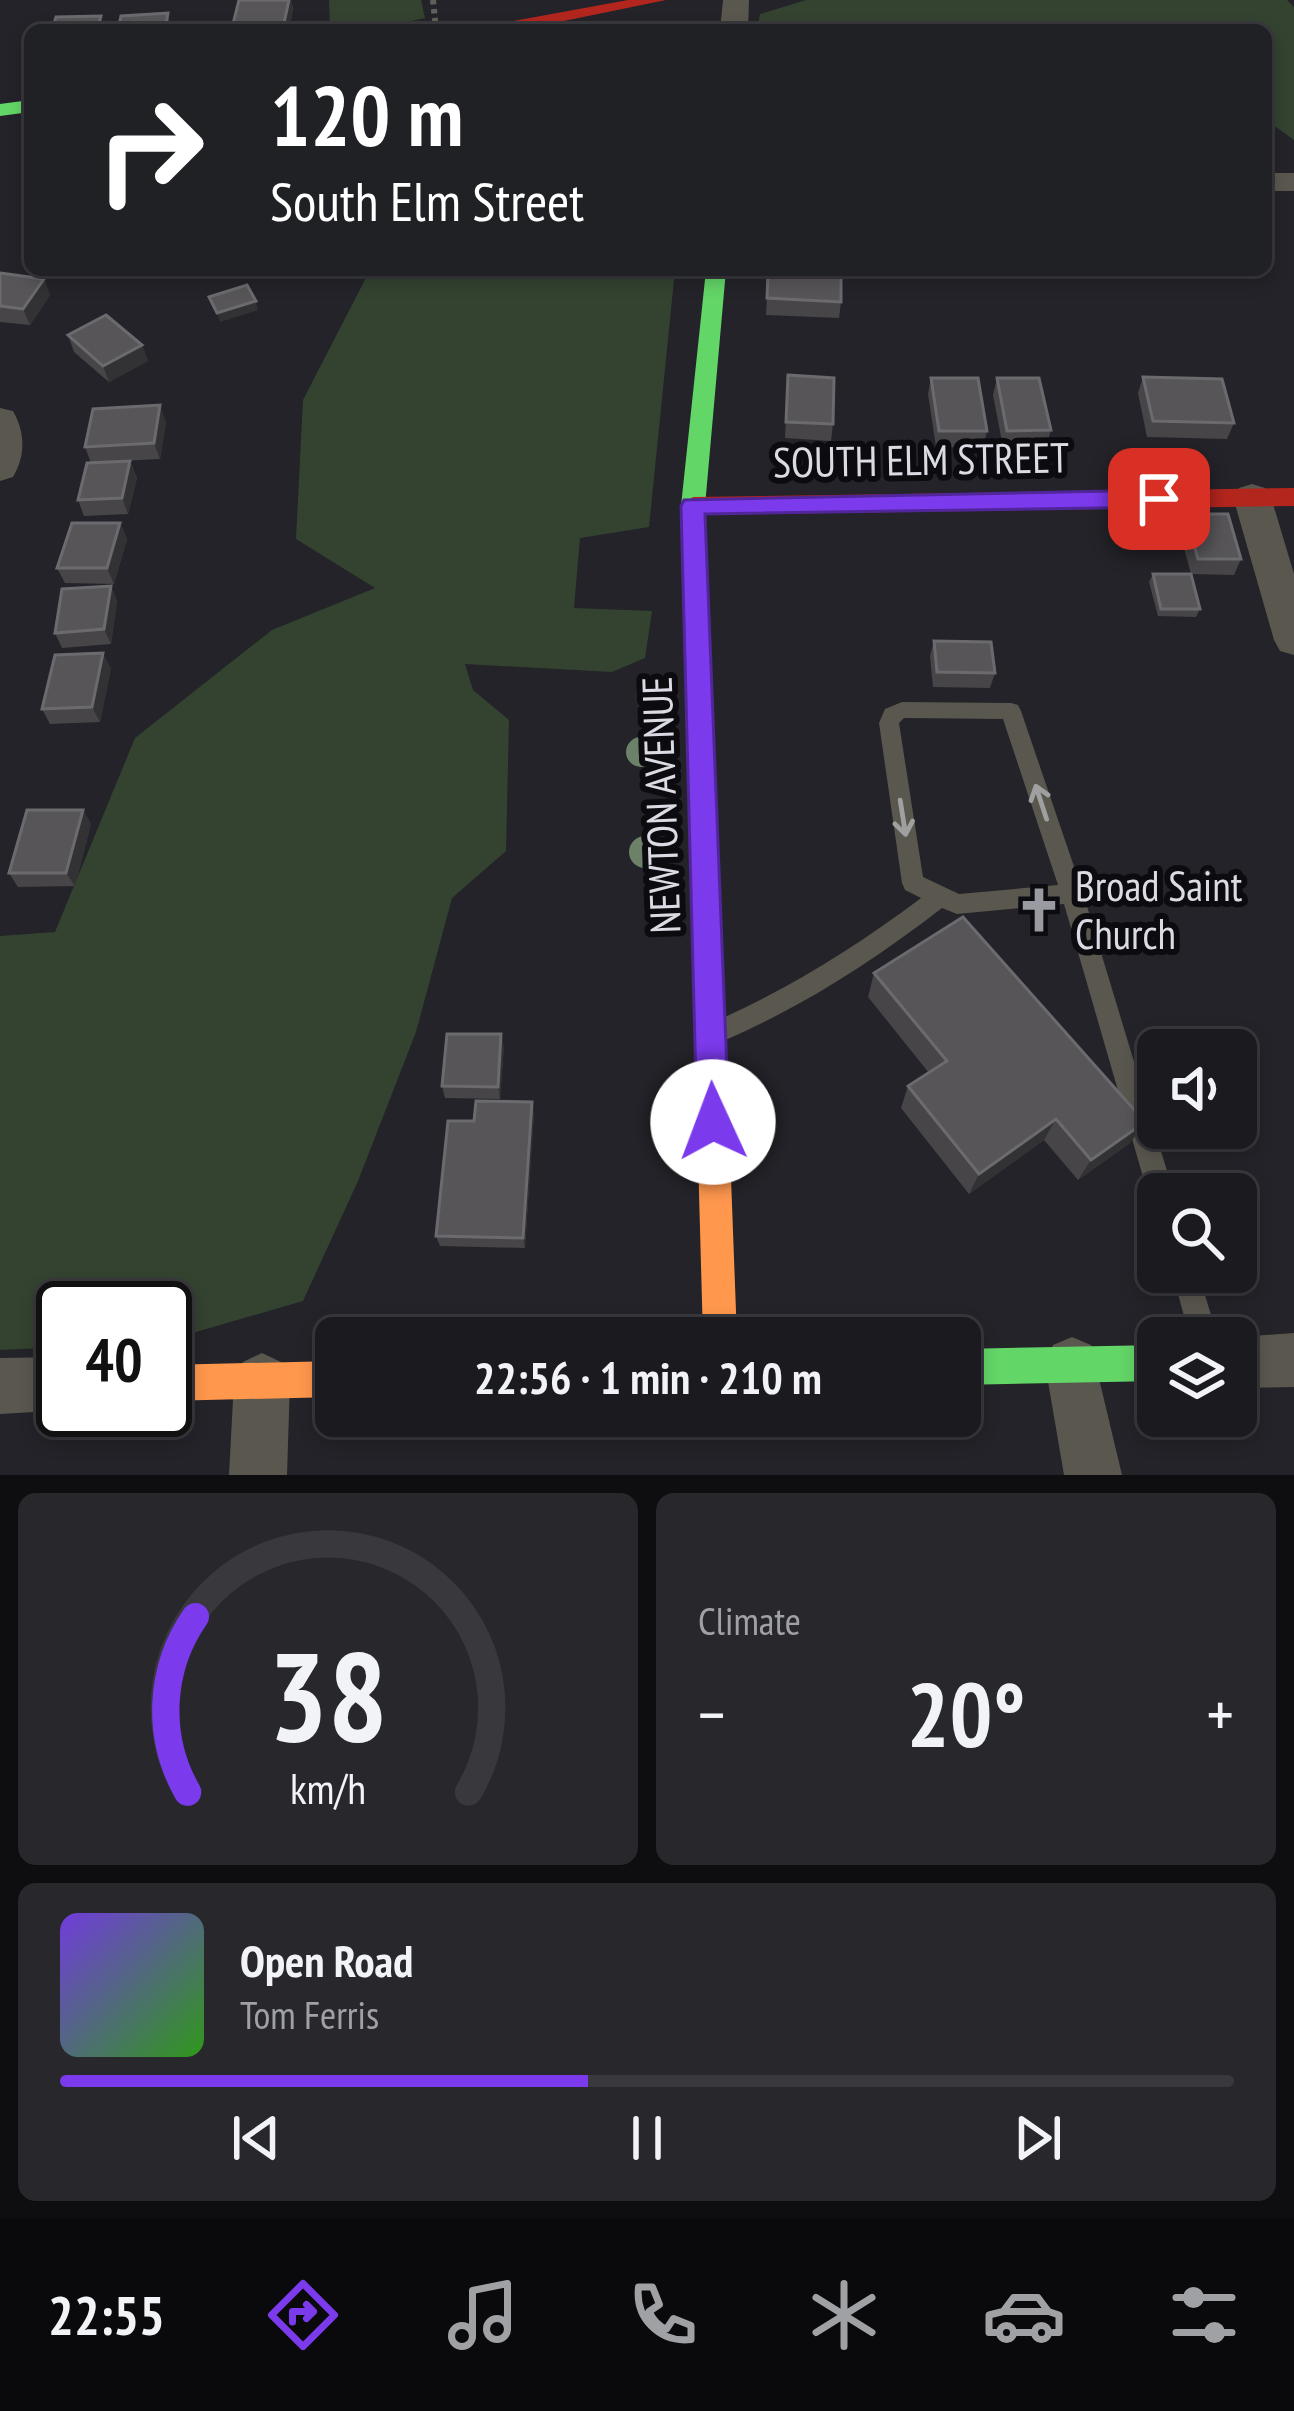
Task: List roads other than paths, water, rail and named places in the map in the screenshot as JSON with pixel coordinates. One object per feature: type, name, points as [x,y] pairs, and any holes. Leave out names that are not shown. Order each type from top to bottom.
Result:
[{"type":"street","points":[[522,24],[657,0]]},
{"type":"street","name":"NEWTON AVENUE","points":[[715,276],[693,506],[719,1317]]},
{"type":"street","points":[[0,420],[6,431],[0,468]]},
{"type":"street","name":"SOUTH ELM STREET","points":[[693,506],[1294,496]]},
{"type":"street","points":[[1252,497],[1294,640]]},
{"type":"street","points":[[1257,1361],[1294,1360]]},
{"type":"street","points":[[981,1366],[1137,1363]]},
{"type":"street","points":[[1072,1364],[1093,1475]]},
{"type":"street","points":[[192,1382],[315,1380]]},
{"type":"street","points":[[257,1475],[262,1381]]},
{"type":"street","points":[[0,1386],[36,1385]]},
{"type":"lane","points":[[1072,893],[957,904],[913,883],[889,724],[892,715],[902,710],[1011,711],[1072,893],[1155,1173]]},
{"type":"lane","points":[[710,1035],[786,1004],[871,950],[938,898]]},
{"type":"place","name":"Broad Saint Church","points":[[1039,910]]}]
